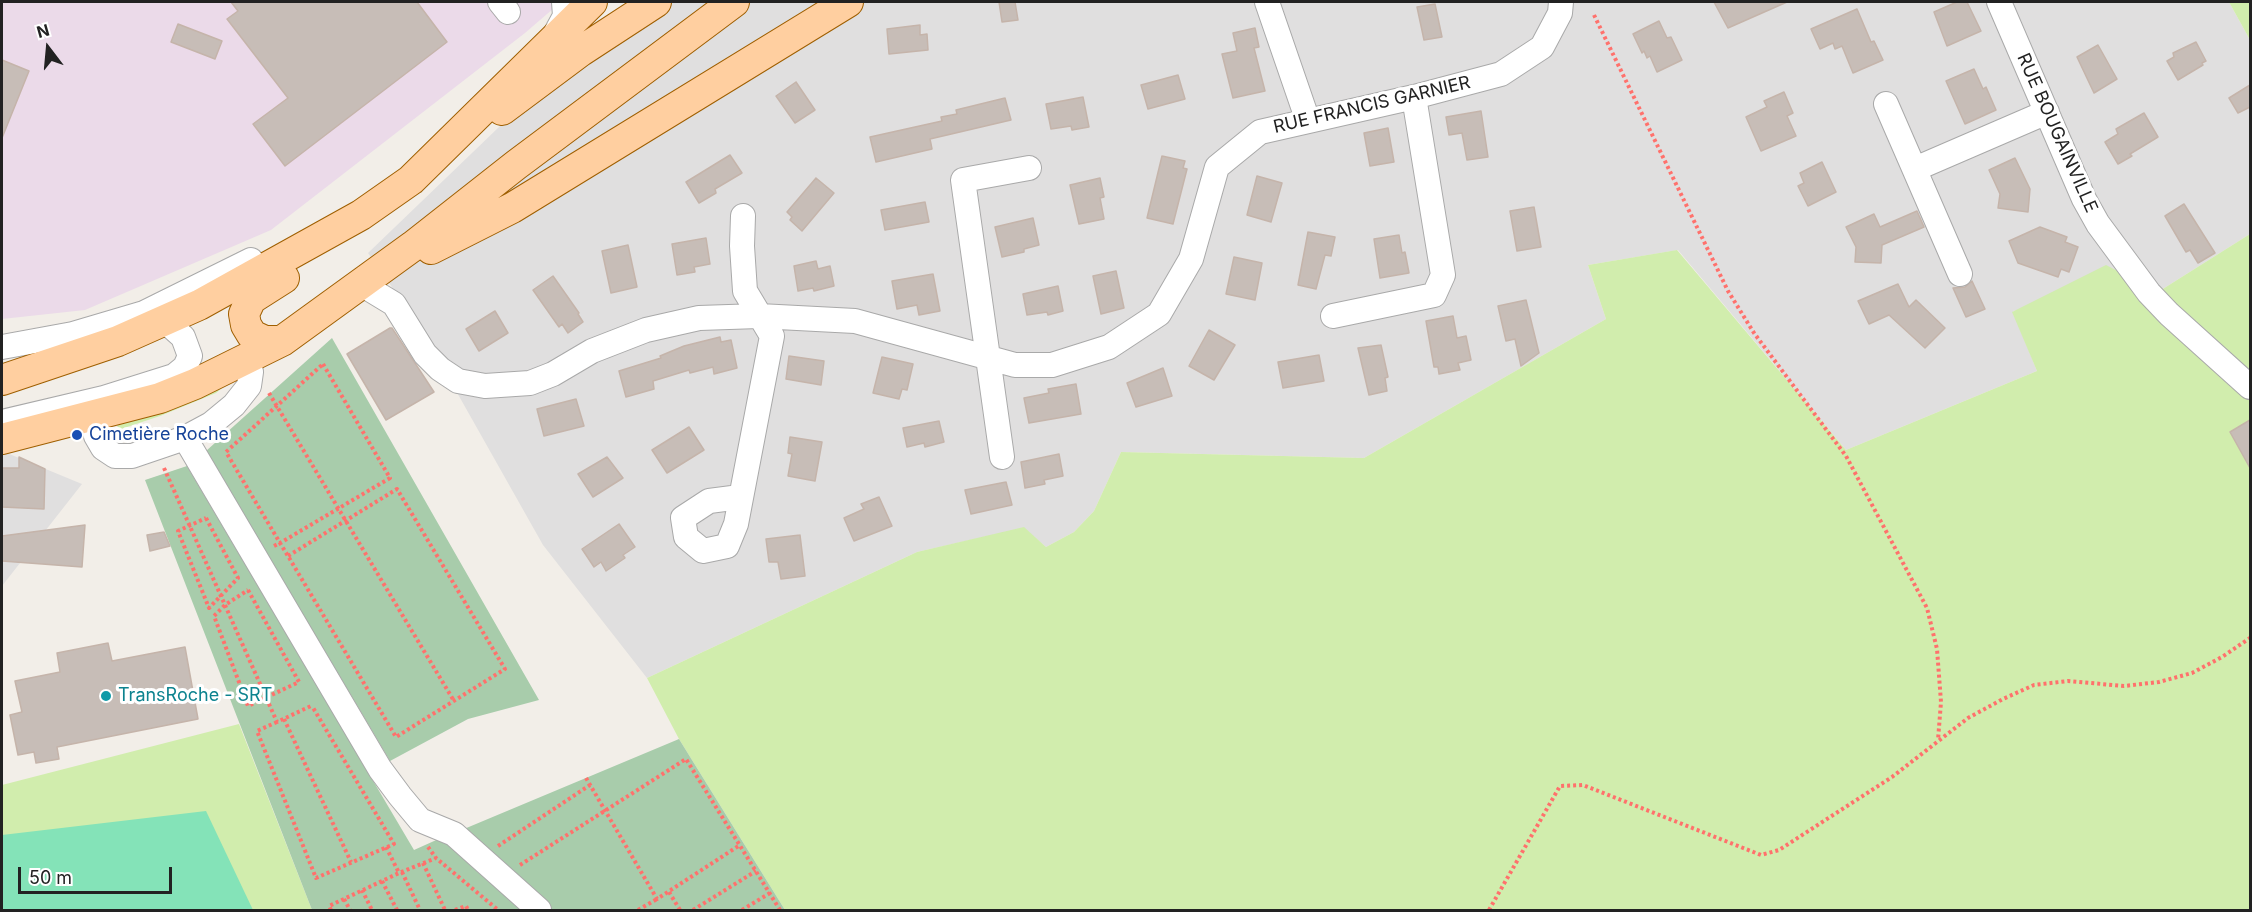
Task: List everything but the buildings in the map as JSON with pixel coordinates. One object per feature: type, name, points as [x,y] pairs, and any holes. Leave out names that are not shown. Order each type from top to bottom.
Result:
[{"type":"main road","points":[[282,341],[265,341],[252,335],[246,325],[244,314],[251,299],[369,226],[415,175],[592,2]]},
{"type":"main road","points":[[2,380],[85,353],[154,317],[199,304],[361,215],[581,51],[657,2]]},
{"type":"main road","points":[[2,439],[160,398],[195,384],[249,372],[282,341],[361,284],[641,70],[735,2]]},
{"type":"main road","points":[[361,284],[512,208],[848,2]]},
{"type":"street","points":[[552,41],[565,16],[564,2]]},
{"type":"street","points":[[1267,2],[1308,121]]},
{"type":"street","name":"RUE FRANCIS GARNIER","points":[[361,284],[394,303],[425,354],[440,369],[458,381],[485,386],[530,383],[553,374],[592,351],[646,330],[699,318],[759,316],[855,321],[1015,365],[1052,365],[1109,346],[1159,314],[1191,259],[1218,167],[1260,132],[1414,97],[1501,74],[1542,47],[1560,13],[1561,2]]},
{"type":"street","name":"RUE BOUGAINVILLE","points":[[1999,2],[2084,199],[2098,224],[2132,271],[2169,314],[2250,387]]},
{"type":"street","points":[[1333,316],[1434,295],[1443,275],[1414,97]]},
{"type":"street","points":[[1886,104],[1960,274]]},
{"type":"street","points":[[1915,169],[2047,112]]},
{"type":"street","points":[[1002,457],[963,180],[1029,168]]},
{"type":"street","points":[[740,497],[772,336],[745,291],[743,216]]},
{"type":"street","points":[[2,347],[154,317],[183,337],[190,356],[185,367],[174,376],[104,398],[2,422]]},
{"type":"street","points":[[91,417],[96,436],[103,448],[115,456],[132,456],[185,438],[211,424],[234,405],[249,372]]},
{"type":"street","points":[[185,438],[380,769],[400,796],[420,820],[454,834],[539,910]]},
{"type":"path","points":[[1594,15],[1728,291],[1754,333],[1846,456],[1927,608],[1937,649],[1941,702],[1938,740]]},
{"type":"path","points":[[280,543],[390,478],[323,364],[226,452],[280,543],[396,737],[506,669],[397,489],[288,556]]},
{"type":"path","points":[[249,372],[276,405],[454,701]]},
{"type":"path","points":[[154,449],[277,722]]},
{"type":"path","points":[[206,518],[238,578],[221,596],[208,608],[178,531],[206,518]]},
{"type":"path","points":[[248,590],[299,681],[248,706],[214,616],[225,605],[248,590]]},
{"type":"path","points":[[1489,910],[1560,786],[1583,785],[1761,855],[1779,850],[1892,777],[1968,717],[2034,685],[2068,681],[2124,686],[2159,682],[2192,673],[2222,657],[2250,638]]},
{"type":"path","points":[[312,706],[394,844],[316,878],[257,731],[336,694]]},
{"type":"path","points":[[284,719],[351,862]]},
{"type":"path","points":[[514,868],[686,759],[780,910]]},
{"type":"path","points":[[586,778],[657,899]]},
{"type":"path","points":[[501,855],[494,849],[590,785]]},
{"type":"path","points":[[638,910],[740,845]]},
{"type":"path","points":[[386,847],[420,910]]},
{"type":"path","points":[[331,910],[329,906],[344,898],[436,858],[498,910]]},
{"type":"path","points":[[423,863],[445,910]]},
{"type":"path","points":[[693,910],[756,871]]},
{"type":"path","points":[[382,880],[397,910]]},
{"type":"path","points":[[362,890],[372,910]]},
{"type":"path","points":[[669,892],[680,910]]},
{"type":"path","points":[[742,910],[770,892]]},
{"type":"path","points":[[344,898],[350,910]]},
{"type":"path","points":[[455,910],[466,906],[468,910]]},
{"type":"shaded area","points":[[2,2],[561,2],[525,33],[271,230],[85,310],[2,319]]},
{"type":"shaded area","points":[[629,2],[2229,2],[2250,40],[2250,234],[2158,292],[2013,311],[2037,371],[1846,450],[1678,250],[1588,265],[1606,319],[1364,458],[1121,452],[1094,511],[1074,532],[1046,547],[1024,528],[917,552],[647,678],[543,545],[420,327],[368,253]]},
{"type":"shaded area","points":[[2,451],[82,484],[2,586]]},
{"type":"green space","points":[[2229,2],[2250,2],[2250,40]]},
{"type":"green space","points":[[2250,234],[2250,910],[785,910],[679,739],[647,678],[917,552],[1024,527],[1046,547],[1074,532],[1094,511],[1121,452],[1364,458],[1606,319],[1588,265],[1677,250],[1846,450],[2037,371],[2012,312],[2106,265],[2158,292]]},
{"type":"green space","points":[[332,338],[539,700],[468,719],[390,761],[206,451]]},
{"type":"green space","points":[[237,376],[216,393],[118,430],[117,423]]},
{"type":"green space","points":[[187,466],[414,850],[443,837],[523,910],[312,910],[145,480]]},
{"type":"green space","points":[[239,724],[312,910],[2,910],[2,785]]},
{"type":"green space","points":[[679,739],[785,910],[552,910],[464,829]]},
{"type":"green space","points":[[206,811],[253,910],[2,910],[2,835]]},
{"type":"place","name":"Cimetière Roche","points":[[77,435]]},
{"type":"place","name":"TransRoche - SRT","points":[[106,696]]}]
